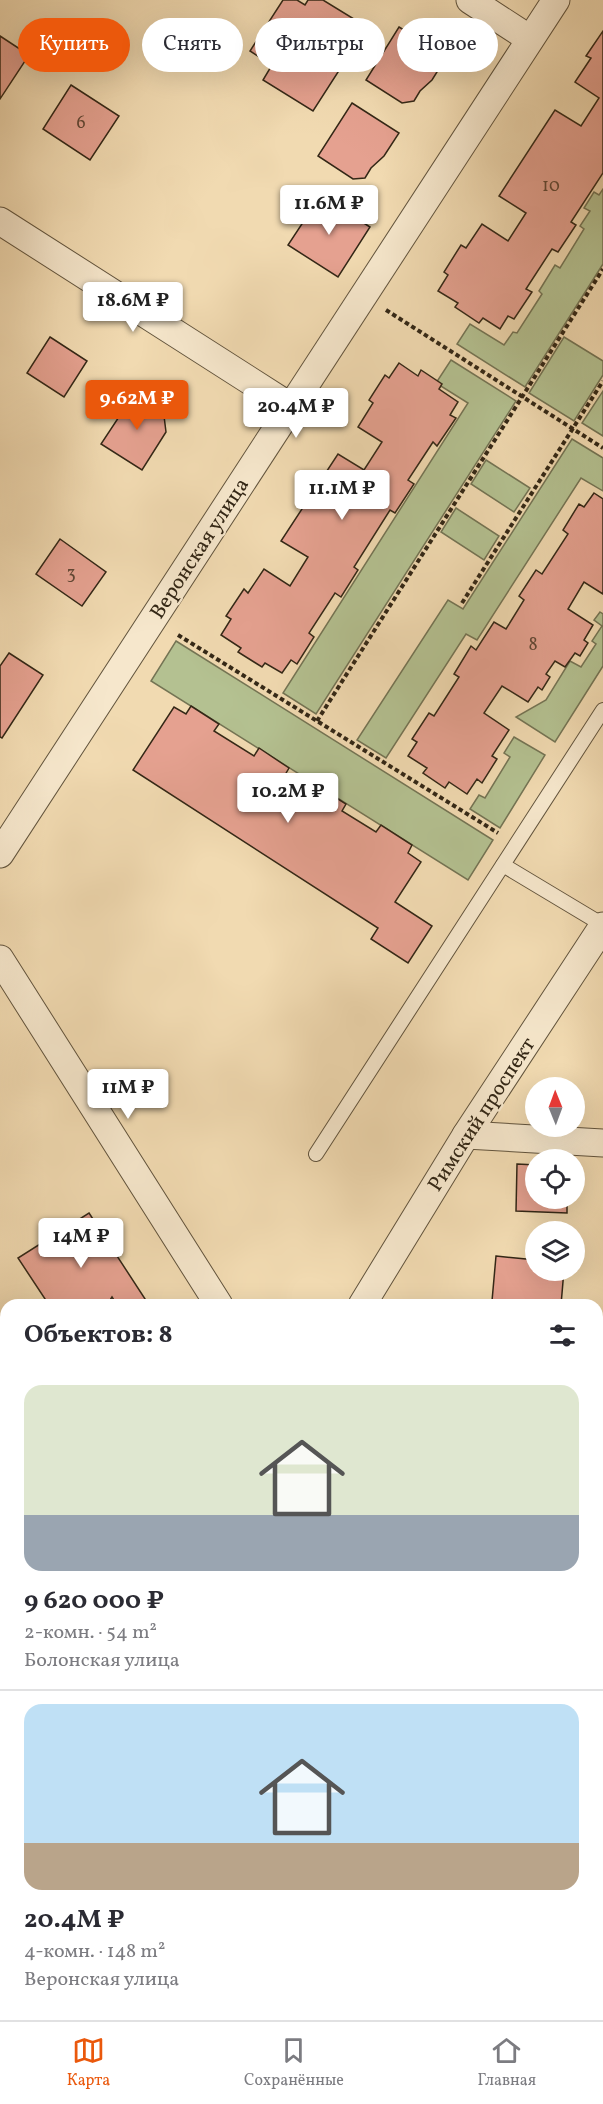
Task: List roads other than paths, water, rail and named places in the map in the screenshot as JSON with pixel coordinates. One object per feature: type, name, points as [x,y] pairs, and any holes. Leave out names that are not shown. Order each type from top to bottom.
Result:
[{"type":"street","points":[[470,0],[530,39]]},
{"type":"street","name":"Веронская улица","points":[[0,854],[556,0]]},
{"type":"street","points":[[0,221],[291,407]]},
{"type":"street","name":"Римский проспект","points":[[366,1299],[466,1135],[603,925]]},
{"type":"street","points":[[0,959],[215,1299]]},
{"type":"street","points":[[466,1135],[603,1143]]},
{"type":"lane","points":[[316,1154],[603,710]]},
{"type":"lane","points":[[503,865],[603,925]]}]
